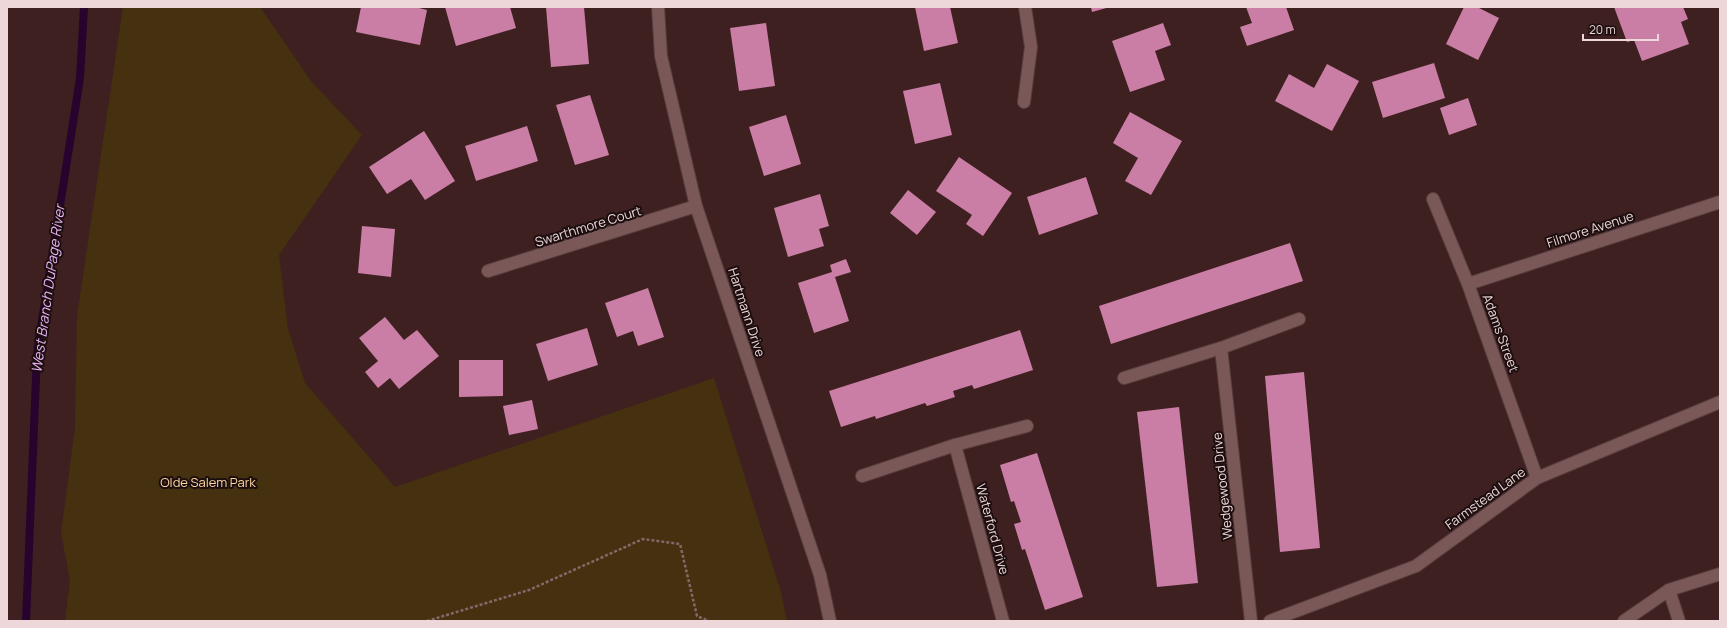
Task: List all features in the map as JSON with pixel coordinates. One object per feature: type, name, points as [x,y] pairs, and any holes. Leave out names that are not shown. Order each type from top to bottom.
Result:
[{"type":"street","name":"Hartmann Drive","points":[[658,7],[661,56],[696,206],[820,575],[830,621]]},
{"type":"street","points":[[1024,102],[1032,47],[1025,7]]},
{"type":"street","name":"Adams Street","points":[[1433,199],[1468,284],[1537,478]]},
{"type":"street","name":"Filmore Avenue","points":[[1468,284],[1720,202]]},
{"type":"street","name":"Swarthmore Court","points":[[488,271],[696,206]]},
{"type":"street","points":[[1124,378],[1221,348],[1298,319]]},
{"type":"street","name":"Wedgewood Drive","points":[[1221,348],[1251,621]]},
{"type":"street","name":"Farmstead Lane","points":[[1270,621],[1416,566],[1537,478],[1720,402]]},
{"type":"street","points":[[862,476],[955,445],[1027,426]]},
{"type":"street","name":"Waterford Drive","points":[[955,445],[1003,621]]},
{"type":"street","points":[[1624,621],[1669,590],[1720,574]]},
{"type":"street","points":[[1669,590],[1679,621]]},
{"type":"path","points":[[427,621],[529,590],[643,539],[680,544],[697,616],[709,621]]},
{"type":"green space","name":"Olde Salem Park","points":[[123,7],[260,7],[311,81],[362,135],[279,255],[288,329],[305,383],[395,487],[714,378],[781,592],[787,621],[65,621],[70,580],[61,533],[75,428],[77,316]]},
{"type":"building","points":[[361,7],[415,7],[427,10],[420,45],[356,32]]},
{"type":"building","points":[[445,7],[510,7],[516,28],[456,46]]},
{"type":"building","points":[[546,7],[584,7],[589,64],[551,67]]},
{"type":"building","points":[[915,7],[950,7],[958,43],[924,51]]},
{"type":"building","points":[[1091,7],[1110,7],[1092,12]]},
{"type":"building","points":[[1246,7],[1286,7],[1294,30],[1247,46],[1240,27],[1252,23]]},
{"type":"building","points":[[1464,7],[1477,7],[1499,18],[1478,60],[1446,44]]},
{"type":"building","points":[[1614,7],[1683,7],[1688,19],[1681,22],[1689,44],[1642,61],[1634,40],[1627,42]]},
{"type":"building","points":[[766,23],[775,86],[739,91],[730,28]]},
{"type":"building","points":[[1163,23],[1171,45],[1155,51],[1165,80],[1130,92],[1112,41]]},
{"type":"building","points":[[1434,63],[1445,98],[1383,118],[1372,82]]},
{"type":"building","points":[[1327,64],[1359,81],[1332,131],[1275,101],[1289,74],[1314,88]]},
{"type":"building","points":[[940,83],[952,135],[915,144],[903,91]]},
{"type":"building","points":[[590,95],[609,155],[575,165],[556,105]]},
{"type":"building","points":[[1468,98],[1477,125],[1449,135],[1440,108]]},
{"type":"building","points":[[1130,112],[1182,141],[1151,195],[1125,181],[1138,158],[1113,143]]},
{"type":"building","points":[[786,115],[801,164],[764,176],[749,127]]},
{"type":"building","points":[[527,126],[538,161],[476,181],[465,146]]},
{"type":"building","points":[[424,131],[455,181],[425,200],[411,179],[387,194],[369,167]]},
{"type":"building","points":[[959,157],[1012,193],[983,236],[966,224],[972,215],[936,191]]},
{"type":"building","points":[[1086,177],[1098,214],[1039,235],[1027,197]]},
{"type":"building","points":[[908,190],[936,212],[917,235],[890,213]]},
{"type":"building","points":[[820,194],[829,226],[819,229],[824,246],[788,257],[774,208]]},
{"type":"building","points":[[362,226],[395,229],[391,277],[358,273]]},
{"type":"building","points":[[1290,243],[1303,281],[1111,344],[1099,306]]},
{"type":"building","points":[[846,259],[851,272],[835,277],[849,321],[814,333],[798,283],[832,272],[830,265]]},
{"type":"building","points":[[648,288],[664,337],[638,346],[633,331],[617,337],[605,303]]},
{"type":"building","points":[[385,317],[404,340],[417,330],[439,356],[399,389],[390,378],[378,388],[365,372],[378,361],[359,338]]},
{"type":"building","points":[[587,328],[598,365],[548,381],[536,344]]},
{"type":"building","points":[[1020,330],[1033,370],[974,389],[972,385],[953,391],[955,397],[927,406],[925,403],[876,419],[875,416],[841,427],[829,391]]},
{"type":"building","points":[[459,360],[503,360],[503,396],[459,397]]},
{"type":"building","points":[[1304,372],[1320,548],[1280,552],[1265,376]]},
{"type":"building","points":[[532,400],[538,429],[509,435],[503,406]]},
{"type":"building","points":[[1179,407],[1198,583],[1157,587],[1137,412]]},
{"type":"building","points":[[1037,453],[1083,597],[1045,610],[1025,549],[1022,550],[1014,524],[1021,522],[1014,501],[1011,502],[1000,465]]},
{"type":"waterway","name":"West Branch DuPage River","points":[[26,621],[37,353],[80,78],[84,7]]}]
